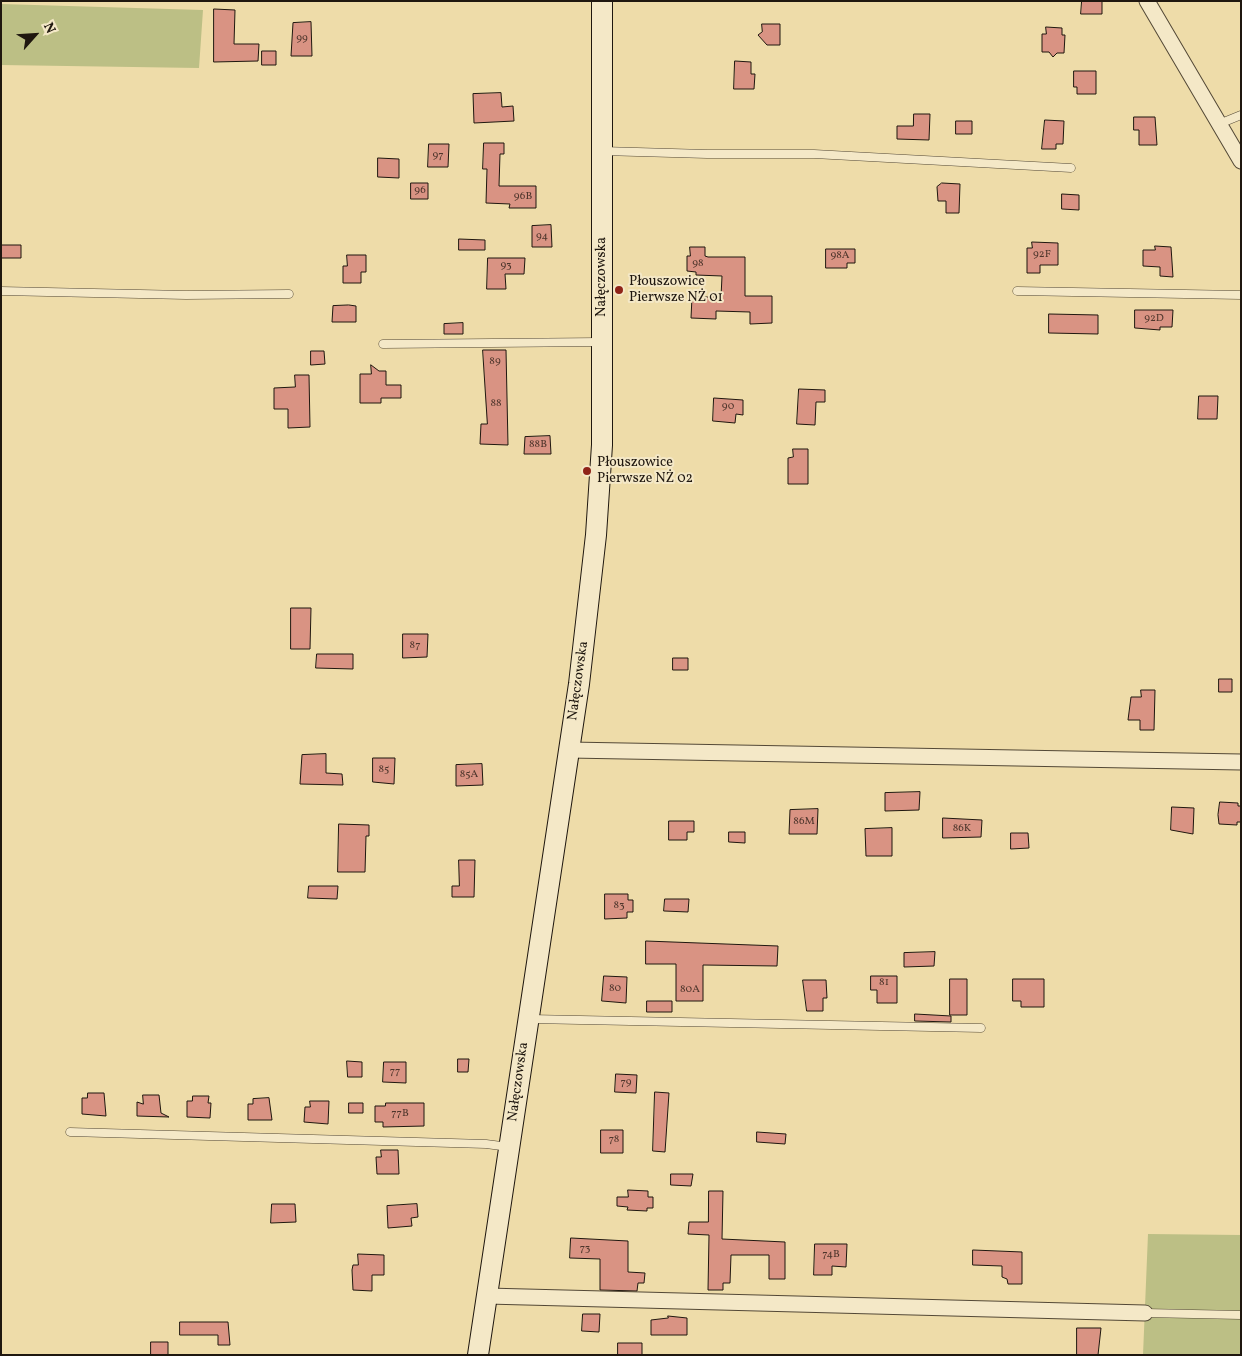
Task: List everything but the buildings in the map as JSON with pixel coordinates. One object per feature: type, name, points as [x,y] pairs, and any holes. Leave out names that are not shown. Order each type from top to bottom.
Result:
[{"type":"main road","name":"Nałęczowska","points":[[478,1355],[569,750],[587,624],[596,535],[602,444],[602,1]]},
{"type":"street","points":[[1147,1],[1241,161]]},
{"type":"street","points":[[569,750],[1241,762]]},
{"type":"street","points":[[487,1296],[496,1298],[1145,1313]]},
{"type":"lane","points":[[1219,124],[1241,115]]},
{"type":"lane","points":[[602,151],[814,154],[1071,168]]},
{"type":"lane","points":[[1,291],[186,295],[289,294]]},
{"type":"lane","points":[[1017,291],[1107,291],[1241,295]]},
{"type":"lane","points":[[383,344],[602,342]]},
{"type":"lane","points":[[528,1018],[981,1028]]},
{"type":"lane","points":[[70,1132],[486,1144],[509,1147]]},
{"type":"lane","points":[[1145,1313],[1241,1316]]},
{"type":"green space","points":[[1,4],[203,10],[199,68],[1,65]]},
{"type":"green space","points":[[1148,1234],[1241,1235],[1241,1355],[1143,1355]]},
{"type":"place","name":"Płouszowice Pierwsze NŻ 01","points":[[619,290]]},
{"type":"place","name":"Płouszowice Pierwsze NŻ 02","points":[[587,471]]}]
